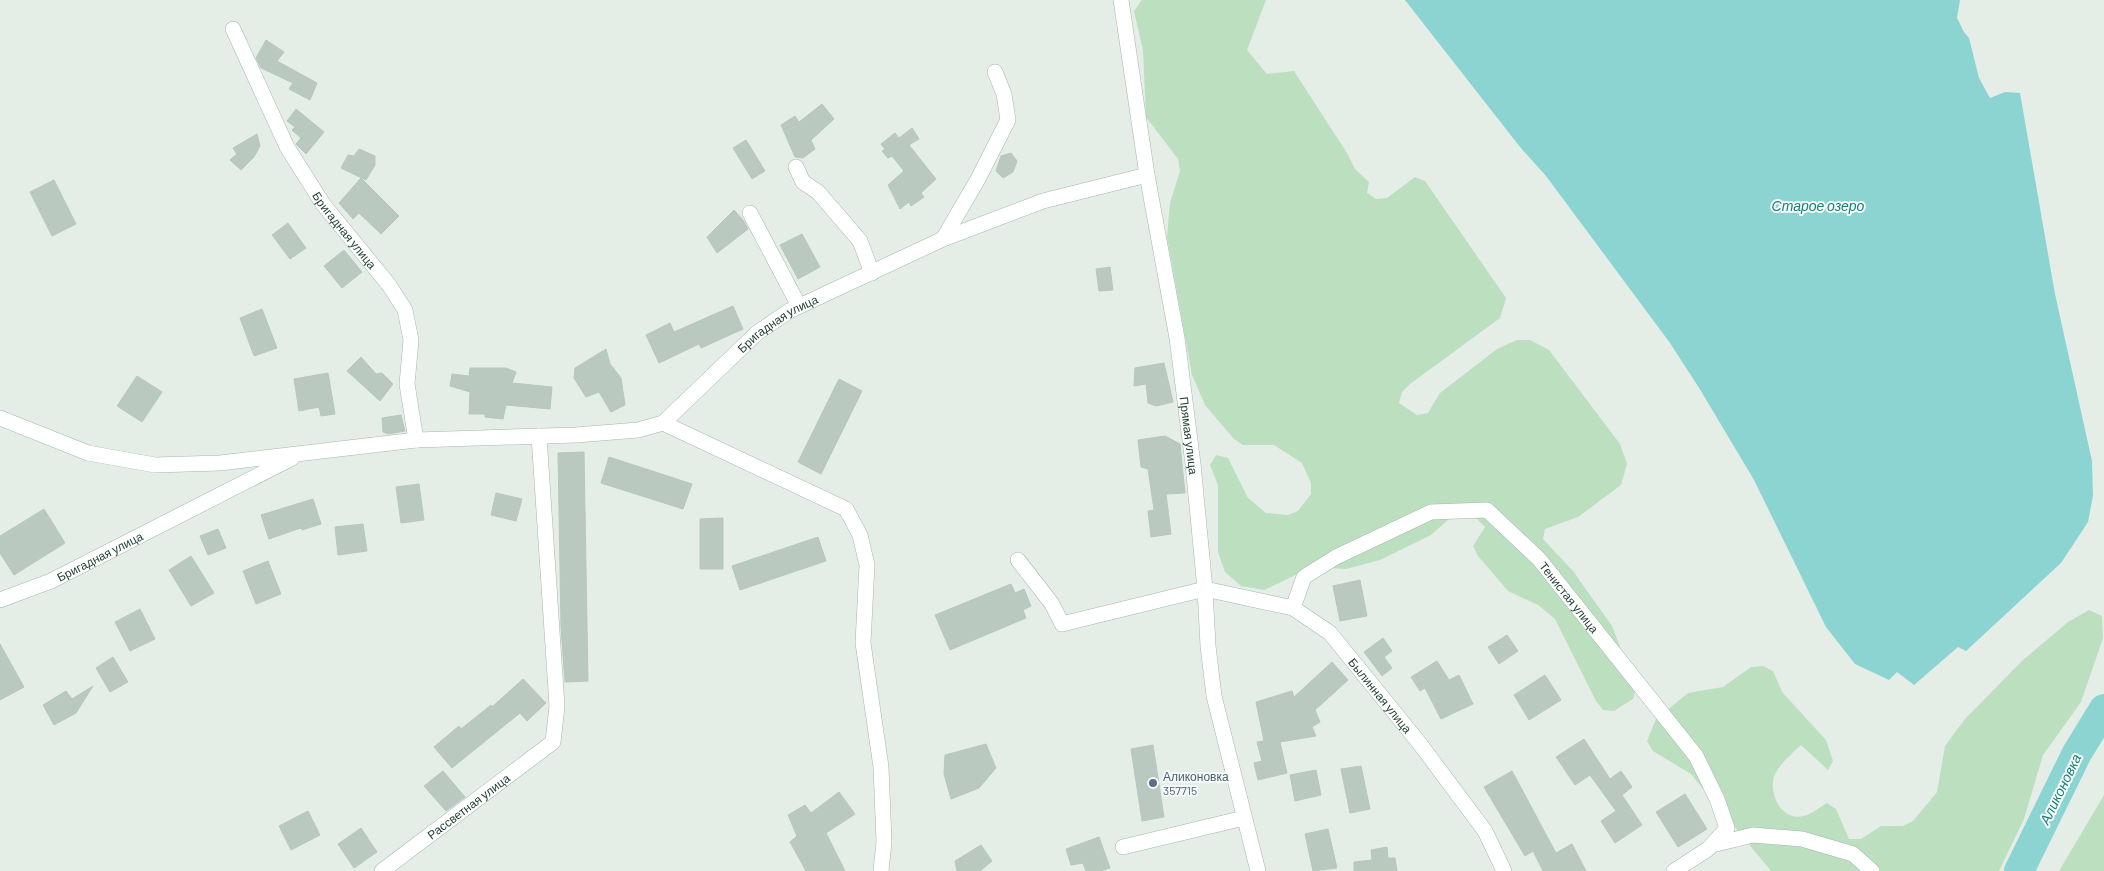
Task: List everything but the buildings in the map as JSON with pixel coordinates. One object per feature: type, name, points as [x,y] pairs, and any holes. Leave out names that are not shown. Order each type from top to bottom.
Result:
[{"type":"street","name":"Прямая улица","points":[[1121,0],[1147,176],[1177,338],[1193,464],[1214,696],[1258,871]]},
{"type":"street","name":"Бригадная улица","points":[[234,29],[287,147],[324,204],[389,285],[405,310],[411,340],[407,384],[416,440]]},
{"type":"street","points":[[943,239],[978,179],[1008,120],[1004,94],[995,72]]},
{"type":"street","points":[[796,167],[803,182],[818,192],[860,241],[872,273]]},
{"type":"street","name":"Бригадная улица","points":[[0,418],[88,453],[155,465],[220,463],[416,440],[539,436],[638,430],[663,423],[757,333],[798,306],[943,239],[1043,201],[1147,176]]},
{"type":"street","points":[[750,212],[798,306]]},
{"type":"street","points":[[663,423],[846,509],[860,535],[867,565],[863,643],[881,767],[884,842],[881,871]]},
{"type":"street","name":"Рассветная улица","points":[[382,871],[553,742],[557,706],[539,436]]},
{"type":"street","name":"Бригадная улица","points":[[0,600],[51,581],[302,452]]},
{"type":"street","name":"Тенистая улица","points":[[1293,608],[1304,577],[1336,557],[1431,512],[1487,510],[1539,559],[1696,756],[1717,799],[1728,828],[1712,844],[1674,871]]},
{"type":"street","points":[[1018,560],[1052,604],[1062,624],[1205,589]]},
{"type":"street","name":"Былинная улица","points":[[1205,589],[1293,608],[1330,633],[1408,729],[1486,831],[1504,871]]},
{"type":"street","points":[[1123,847],[1244,818]]},
{"type":"street","points":[[1712,844],[1754,836],[1802,839],[1853,854],[1872,871]]},
{"type":"green space","points":[[1142,0],[1266,0],[1247,50],[1267,74],[1294,71],[1347,153],[1355,169],[1369,182],[1367,193],[1376,199],[1387,198],[1415,177],[1425,181],[1506,298],[1500,318],[1410,384],[1402,392],[1399,403],[1417,415],[1428,413],[1440,393],[1497,349],[1517,340],[1530,340],[1549,350],[1620,444],[1627,464],[1621,485],[1578,517],[1545,529],[1543,539],[1573,571],[1612,626],[1636,688],[1633,699],[1614,711],[1603,710],[1596,701],[1555,619],[1538,605],[1508,591],[1478,556],[1473,546],[1485,527],[1477,519],[1457,512],[1431,535],[1380,560],[1346,569],[1312,567],[1264,590],[1241,586],[1225,572],[1218,552],[1218,485],[1210,465],[1216,455],[1228,458],[1248,498],[1266,513],[1288,515],[1298,511],[1311,494],[1311,483],[1302,463],[1274,445],[1243,445],[1234,439],[1205,405],[1192,375],[1167,237],[1170,203],[1180,171],[1178,159],[1146,117],[1143,50],[1134,11]]},
{"type":"green space","points":[[2089,610],[2102,616],[2103,638],[2081,702],[2043,755],[2024,819],[1999,871],[1771,871],[1691,774],[1653,751],[1647,741],[1656,719],[1688,693],[1723,687],[1751,667],[1763,666],[1773,671],[1782,692],[1826,740],[1833,761],[1828,770],[1801,745],[1784,762],[1774,776],[1773,789],[1777,803],[1786,813],[1799,817],[1810,814],[1827,803],[1836,809],[1849,839],[1861,839],[1881,826],[1903,826],[1913,821],[1937,792],[1945,746],[1965,719],[2022,661],[2068,622]]},
{"type":"green space","points":[[2104,795],[2104,871],[2059,871]]},
{"type":"water","name":"Старое озеро","points":[[1405,0],[1960,0],[1957,18],[1969,38],[1979,78],[1990,98],[2005,92],[2020,93],[2055,294],[2092,461],[2093,496],[2088,522],[2061,563],[1966,651],[1958,647],[1914,685],[1897,672],[1889,680],[1855,664],[1826,627],[1754,480],[1670,343],[1546,176],[1520,147]]},
{"type":"waterway","name":"Аликоновка","points":[[2019,871],[2077,753],[2104,709]]},
{"type":"place","name":"Аликоновка 357715","points":[[1153,783]]}]
